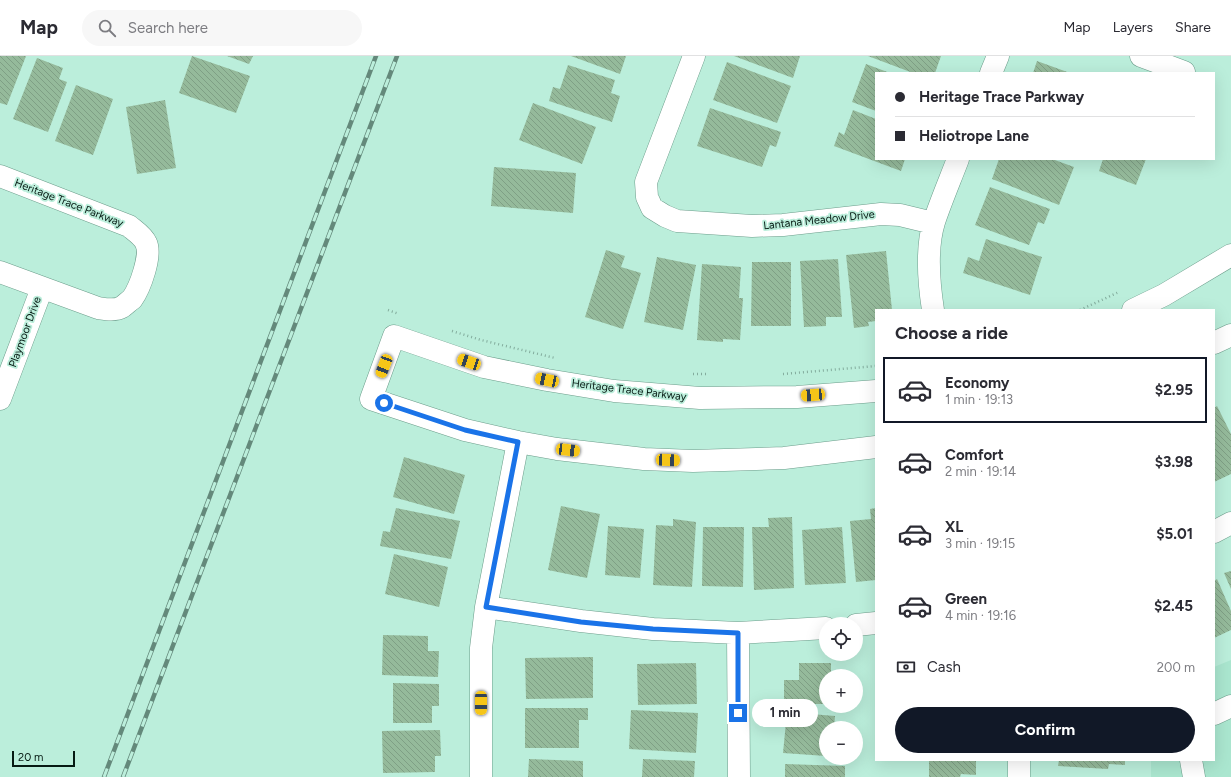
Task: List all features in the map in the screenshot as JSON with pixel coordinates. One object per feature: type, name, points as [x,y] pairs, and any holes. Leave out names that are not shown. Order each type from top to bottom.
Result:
[{"type":"street","name":"Lantana Meadow Drive","points":[[694,56],[646,182],[647,197],[652,208],[665,216],[677,220],[752,226],[783,225],[881,214],[900,215],[933,223]]},
{"type":"street","points":[[991,72],[998,56]]},
{"type":"street","points":[[1141,56],[1184,72]]},
{"type":"street","points":[[933,309],[930,291],[930,249],[933,223],[958,160]]},
{"type":"street","name":"Heritage Trace Parkway","points":[[0,176],[129,226],[140,234],[146,244],[148,254],[138,287],[131,299],[121,308],[110,310],[98,308],[0,272]]},
{"type":"street","points":[[1135,309],[1164,295],[1231,255]]},
{"type":"street","name":"Playmoor Drive","points":[[0,399],[42,288]]},
{"type":"street","points":[[1215,343],[1231,335]]},
{"type":"street","name":"Heritage Trace Parkway","points":[[875,391],[797,397],[700,398],[614,390],[547,380],[484,367],[394,336],[371,399],[465,430],[518,442],[557,449],[644,459],[693,461],[784,458],[875,446]]},
{"type":"street","points":[[481,777],[481,648],[486,607],[518,442]]},
{"type":"street","points":[[1215,532],[1231,524]]},
{"type":"street","points":[[486,607],[581,622],[653,629],[738,633],[819,628]]},
{"type":"street","points":[[863,624],[875,622]]},
{"type":"street","points":[[738,633],[739,777]]},
{"type":"street","points":[[1215,714],[1231,706]]},
{"type":"street","points":[[1019,761],[1019,777]]},
{"type":"street","points":[[1191,761],[1194,777]]},
{"type":"path","points":[[388,310],[402,315]]},
{"type":"path","points":[[445,329],[480,340],[557,358]]},
{"type":"path","points":[[777,374],[875,366]]},
{"type":"path","points":[[688,374],[710,374]]},
{"type":"shaded area","points":[[1231,660],[1231,777],[1151,777],[1151,761],[1215,761],[1215,667]]},
{"type":"building","points":[[0,56],[26,56],[7,105],[0,103]]},
{"type":"building","points":[[192,56],[250,76],[236,113],[179,93]]},
{"type":"building","points":[[227,56],[253,56],[249,64]]},
{"type":"building","points":[[571,56],[626,56],[620,74]]},
{"type":"building","points":[[734,56],[800,56],[793,78]]},
{"type":"building","points":[[868,56],[941,56],[935,72],[910,72]]},
{"type":"building","points":[[37,58],[63,68],[59,79],[67,82],[48,132],[13,119]]},
{"type":"building","points":[[1037,61],[1067,72],[1033,72]]},
{"type":"building","points":[[727,62],[791,86],[777,123],[713,100]]},
{"type":"building","points":[[866,64],[887,72],[875,72],[875,111],[852,102]]},
{"type":"building","points":[[568,65],[615,80],[611,93],[620,96],[612,122],[549,101],[553,87],[560,89]]},
{"type":"building","points":[[76,85],[113,99],[93,155],[55,141]]},
{"type":"building","points":[[165,100],[176,168],[137,174],[126,107]]},
{"type":"building","points":[[533,103],[596,127],[582,164],[519,140]]},
{"type":"building","points":[[710,108],[781,132],[776,147],[770,145],[762,167],[697,146]]},
{"type":"building","points":[[853,110],[875,119],[875,160],[905,160],[901,171],[834,146],[839,132],[844,135]]},
{"type":"building","points":[[999,160],[1055,160],[1074,167],[1059,205],[992,179]]},
{"type":"building","points":[[1103,160],[1146,160],[1136,185],[1099,171]]},
{"type":"building","points":[[494,167],[576,173],[573,213],[491,206]]},
{"type":"building","points":[[990,187],[1050,209],[1044,224],[1038,222],[1029,245],[975,225]]},
{"type":"building","points":[[986,239],[1042,257],[1030,295],[963,273],[968,257],[979,261]]},
{"type":"building","points":[[606,250],[625,256],[621,267],[641,273],[623,329],[585,317]]},
{"type":"building","points":[[886,251],[892,309],[875,309],[875,321],[868,322],[869,326],[854,328],[846,255]]},
{"type":"building","points":[[657,257],[696,265],[683,330],[644,322]]},
{"type":"building","points":[[838,259],[842,317],[826,317],[826,326],[804,327],[800,261]]},
{"type":"building","points":[[752,262],[791,262],[791,326],[751,326]]},
{"type":"building","points":[[702,264],[741,267],[739,298],[743,298],[740,340],[723,339],[723,342],[697,340]]},
{"type":"building","points":[[1217,406],[1231,434],[1231,474],[1215,482],[1215,407]]},
{"type":"building","points":[[404,457],[465,475],[454,514],[393,497]]},
{"type":"building","points":[[561,506],[600,514],[587,578],[548,570]]},
{"type":"building","points":[[396,508],[460,521],[451,559],[380,546],[383,531],[390,532]]},
{"type":"building","points":[[875,508],[875,580],[856,582],[850,521],[871,519],[870,509]]},
{"type":"building","points":[[792,517],[794,588],[754,590],[752,527],[769,527],[768,518]]},
{"type":"building","points":[[673,519],[696,522],[692,587],[653,585],[656,525],[673,526]]},
{"type":"building","points":[[608,526],[644,529],[640,578],[605,575]]},
{"type":"building","points":[[703,527],[744,527],[743,587],[702,586]]},
{"type":"building","points":[[842,527],[846,583],[805,585],[802,530]]},
{"type":"building","points":[[394,554],[448,567],[439,607],[385,594]]},
{"type":"building","points":[[1231,571],[1231,589],[1224,573]]},
{"type":"building","points":[[1217,579],[1231,611],[1231,630],[1215,638],[1215,580]]},
{"type":"building","points":[[383,635],[428,636],[428,651],[439,651],[438,677],[382,675]]},
{"type":"building","points":[[593,657],[593,698],[526,699],[525,658]]},
{"type":"building","points":[[696,663],[697,704],[638,705],[637,664]]},
{"type":"building","points":[[799,663],[831,663],[831,669],[819,669],[819,704],[784,704],[784,680],[799,680]]},
{"type":"building","points":[[393,683],[439,684],[439,706],[432,706],[432,723],[393,723]]},
{"type":"building","points":[[525,708],[588,708],[588,720],[579,720],[579,748],[525,748]]},
{"type":"building","points":[[631,710],[698,713],[696,753],[629,749]]},
{"type":"building","points":[[787,712],[835,716],[835,721],[819,721],[819,756],[783,753]]},
{"type":"building","points":[[440,730],[441,756],[435,756],[435,772],[383,773],[382,731]]},
{"type":"building","points":[[529,759],[583,761],[583,777],[528,777]]},
{"type":"building","points":[[643,759],[695,761],[694,777],[642,777]]},
{"type":"building","points":[[929,761],[976,761],[976,775],[961,774],[960,777],[929,777]]},
{"type":"building","points":[[1059,761],[1125,761],[1125,765],[1109,764],[1108,769],[1058,766]]},
{"type":"building","points":[[785,764],[845,766],[845,777],[785,777]]},
{"type":"railway","points":[[104,777],[376,56]]},
{"type":"railway","points":[[123,777],[397,56]]},
{"type":"route","points":[[384,403],[465,430],[518,442],[486,607],[581,622],[653,629],[738,633],[738,713]]}]
